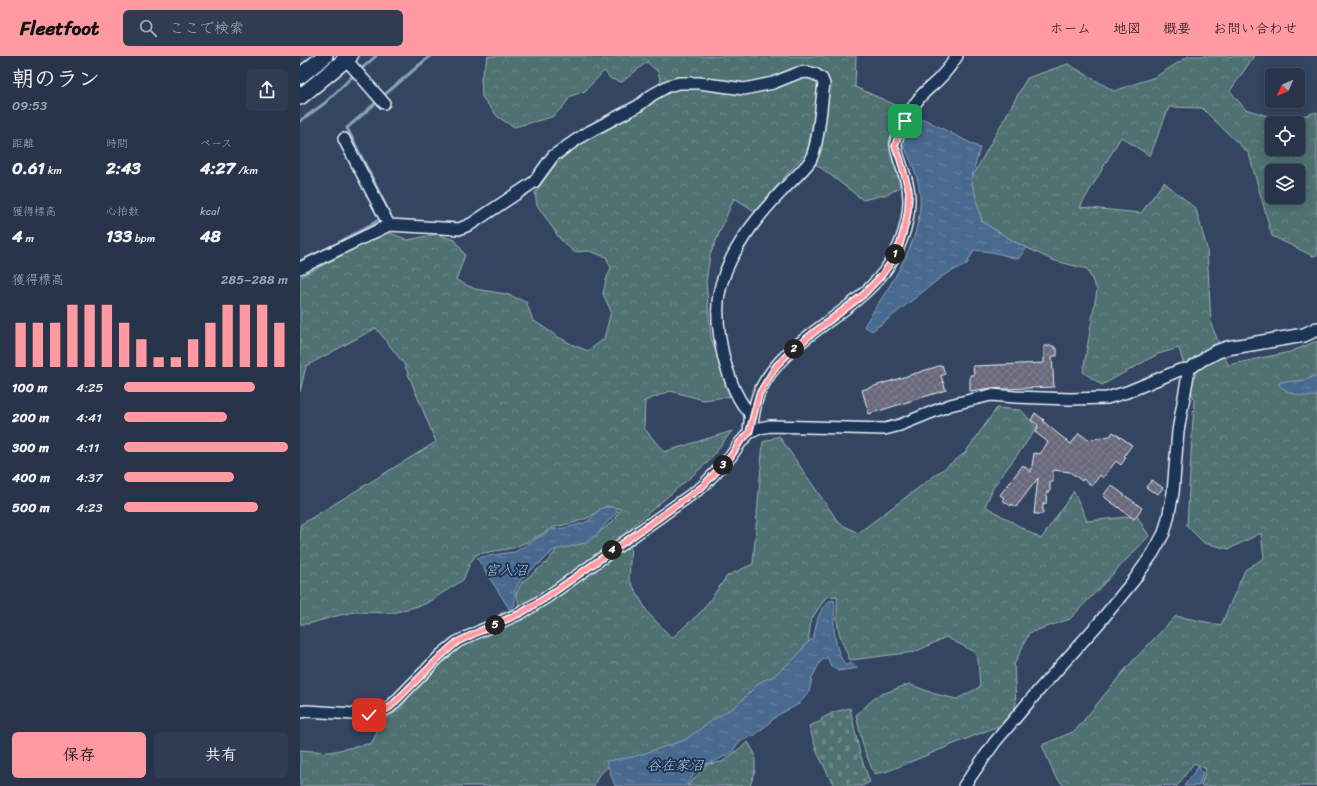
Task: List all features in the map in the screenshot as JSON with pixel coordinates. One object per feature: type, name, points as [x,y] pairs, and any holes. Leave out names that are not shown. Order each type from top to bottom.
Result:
[{"type":"main road","points":[[300,76],[325,56]]},
{"type":"main road","points":[[300,97],[346,57]]},
{"type":"street","points":[[749,433],[759,394],[776,366],[813,333],[863,295],[881,276],[892,261],[900,244],[906,222],[909,191],[895,146],[898,136],[905,121],[921,96],[939,79],[957,56]]},
{"type":"street","points":[[346,57],[384,103]]},
{"type":"street","points":[[300,268],[389,225],[459,229],[471,224],[534,182],[553,156],[585,134],[638,106],[652,95],[668,86],[686,83],[744,89],[773,83],[798,73],[807,72],[815,74],[822,79],[824,84],[819,123],[813,153],[809,162],[769,205],[749,230],[723,276],[718,295],[718,318],[721,346],[728,374],[742,404],[750,414],[749,433]]},
{"type":"street","points":[[344,139],[389,225]]},
{"type":"street","points":[[300,712],[307,711],[369,715],[381,712],[390,707],[457,642],[521,613],[547,597],[702,487],[731,456],[740,442],[749,433],[760,428],[770,426],[885,429],[900,425],[950,405],[991,395],[1015,398],[1107,398],[1127,392],[1180,370],[1189,369],[1216,352],[1227,348],[1304,335],[1317,330]]},
{"type":"street","points":[[964,786],[995,742],[1099,623],[1134,580],[1153,553],[1164,532],[1173,493],[1178,431],[1189,369]]},
{"type":"green space","points":[[488,56],[856,56],[855,87],[900,107],[892,128],[893,150],[900,187],[888,194],[863,200],[804,155],[755,211],[734,198],[710,255],[706,282],[711,338],[732,396],[704,400],[670,391],[645,401],[644,428],[664,452],[732,431],[707,463],[632,527],[629,579],[648,613],[672,638],[702,611],[727,576],[753,564],[763,442],[779,436],[839,523],[858,533],[965,453],[997,408],[1021,410],[1037,428],[994,486],[985,506],[1041,539],[1074,491],[1087,521],[1137,516],[1149,536],[1070,619],[1029,633],[1014,665],[1016,704],[1008,722],[888,771],[874,774],[864,749],[856,715],[877,696],[909,684],[935,694],[957,699],[980,687],[978,659],[973,651],[946,637],[915,652],[850,660],[838,629],[837,596],[826,597],[811,620],[808,644],[796,661],[687,748],[612,763],[598,776],[594,786],[300,786],[300,750],[330,752],[372,743],[381,721],[399,710],[408,698],[449,656],[504,611],[512,611],[519,604],[516,594],[522,582],[546,563],[555,552],[559,541],[598,533],[612,522],[621,509],[606,506],[590,517],[573,523],[554,527],[513,548],[477,554],[470,563],[463,580],[425,604],[393,613],[355,612],[308,624],[300,624],[300,525],[436,442],[404,364],[376,328],[306,366],[300,392],[300,277],[388,232],[408,240],[436,234],[455,240],[465,255],[456,280],[475,289],[506,294],[526,302],[533,320],[555,335],[588,351],[604,339],[611,311],[603,294],[606,280],[611,268],[606,257],[589,251],[574,252],[560,239],[537,205],[535,193],[552,169],[577,144],[632,114],[664,94],[658,72],[647,62],[622,82],[611,79],[604,71],[585,91],[571,96],[562,108],[552,117],[514,127],[498,117],[482,97],[481,77]]},
{"type":"green space","points":[[1189,56],[1254,56],[1230,91],[1245,109],[1268,116],[1265,116],[1265,156],[1305,156],[1305,116],[1302,116],[1317,112],[1317,255],[1313,256],[1272,236],[1249,154],[1202,108],[1169,107],[1150,156],[1121,137],[1080,207],[1141,213],[1164,182],[1196,209],[1207,249],[1211,324],[1228,365],[1290,352],[1317,341],[1317,786],[1201,786],[1206,769],[1194,763],[1177,786],[1064,786],[1055,776],[1042,745],[1075,731],[1128,666],[1176,616],[1221,625],[1245,570],[1264,558],[1261,533],[1229,549],[1204,543],[1187,526],[1194,400],[1179,348],[1158,354],[1102,385],[1083,372],[1097,290],[1087,269],[1052,260],[1015,242],[982,222],[971,179],[1027,78],[1068,64],[1114,91],[1155,77]]},
{"type":"green space","points":[[850,708],[860,754],[870,782],[862,786],[834,786],[817,752],[809,726],[822,721],[821,719],[834,712]]},
{"type":"green space","points":[[748,742],[755,754],[755,771],[750,786],[687,786],[708,764],[722,762]]},
{"type":"water","points":[[924,119],[980,148],[971,179],[982,222],[1027,248],[1018,259],[992,252],[974,250],[967,264],[944,275],[872,331],[864,326],[902,264],[916,230],[919,213],[919,188],[914,168],[902,143],[912,120],[916,122]]},
{"type":"water","points":[[1317,375],[1317,396],[1296,395],[1279,385],[1280,382],[1306,380]]},
{"type":"water","name":"宮入沼","points":[[605,507],[613,507],[618,511],[599,533],[586,543],[554,550],[542,562],[533,568],[520,581],[515,591],[515,605],[510,610],[477,558],[515,552],[553,529],[584,523],[591,519],[600,509]]},
{"type":"water","name":"谷在家沼","points":[[834,600],[834,630],[840,656],[846,665],[853,663],[858,668],[838,671],[831,666],[827,657],[820,662],[812,678],[809,692],[799,704],[778,715],[754,736],[740,741],[731,753],[700,766],[686,786],[615,786],[606,761],[633,757],[685,740],[714,719],[736,706],[760,682],[772,677],[796,657],[805,645],[813,638],[818,618],[823,607],[829,601]]},
{"type":"water","points":[[1198,767],[1203,773],[1199,786],[1184,786]]},
{"type":"building","points":[[1044,346],[1054,346],[1054,348],[1057,348],[1057,356],[1052,356],[1054,387],[1005,389],[991,388],[970,391],[970,375],[974,375],[973,366],[1044,363]]},
{"type":"building","points":[[942,365],[945,374],[941,376],[946,390],[869,414],[862,390]]},
{"type":"building","points":[[1035,413],[1071,444],[1079,433],[1088,440],[1110,436],[1113,432],[1132,445],[1124,456],[1126,457],[1121,465],[1116,461],[1103,478],[1100,475],[1092,486],[1070,472],[1053,470],[1053,482],[1050,482],[1050,492],[1047,492],[1046,504],[1043,503],[1043,514],[1034,514],[1038,478],[1016,507],[1012,504],[1011,506],[1002,500],[1004,498],[1000,495],[1023,465],[1031,472],[1034,453],[1040,454],[1048,442],[1035,432],[1038,425],[1031,420]]},
{"type":"building","points":[[1152,480],[1163,488],[1158,494],[1146,487]]},
{"type":"building","points":[[1111,485],[1142,508],[1134,519],[1103,496]]},
{"type":"waterway","points":[[359,71],[376,56]]},
{"type":"waterway","points":[[382,97],[430,56]]},
{"type":"waterway","points":[[300,121],[325,103],[355,74]]},
{"type":"waterway","points":[[300,261],[338,243],[390,214],[347,128],[378,101]]},
{"type":"route","points":[[369,715],[381,712],[390,707],[457,642],[521,613],[547,597],[702,487],[731,456],[740,442],[749,433],[759,394],[776,366],[813,333],[863,295],[881,276],[892,261],[900,244],[908,210],[909,191],[895,146],[905,121]]}]
